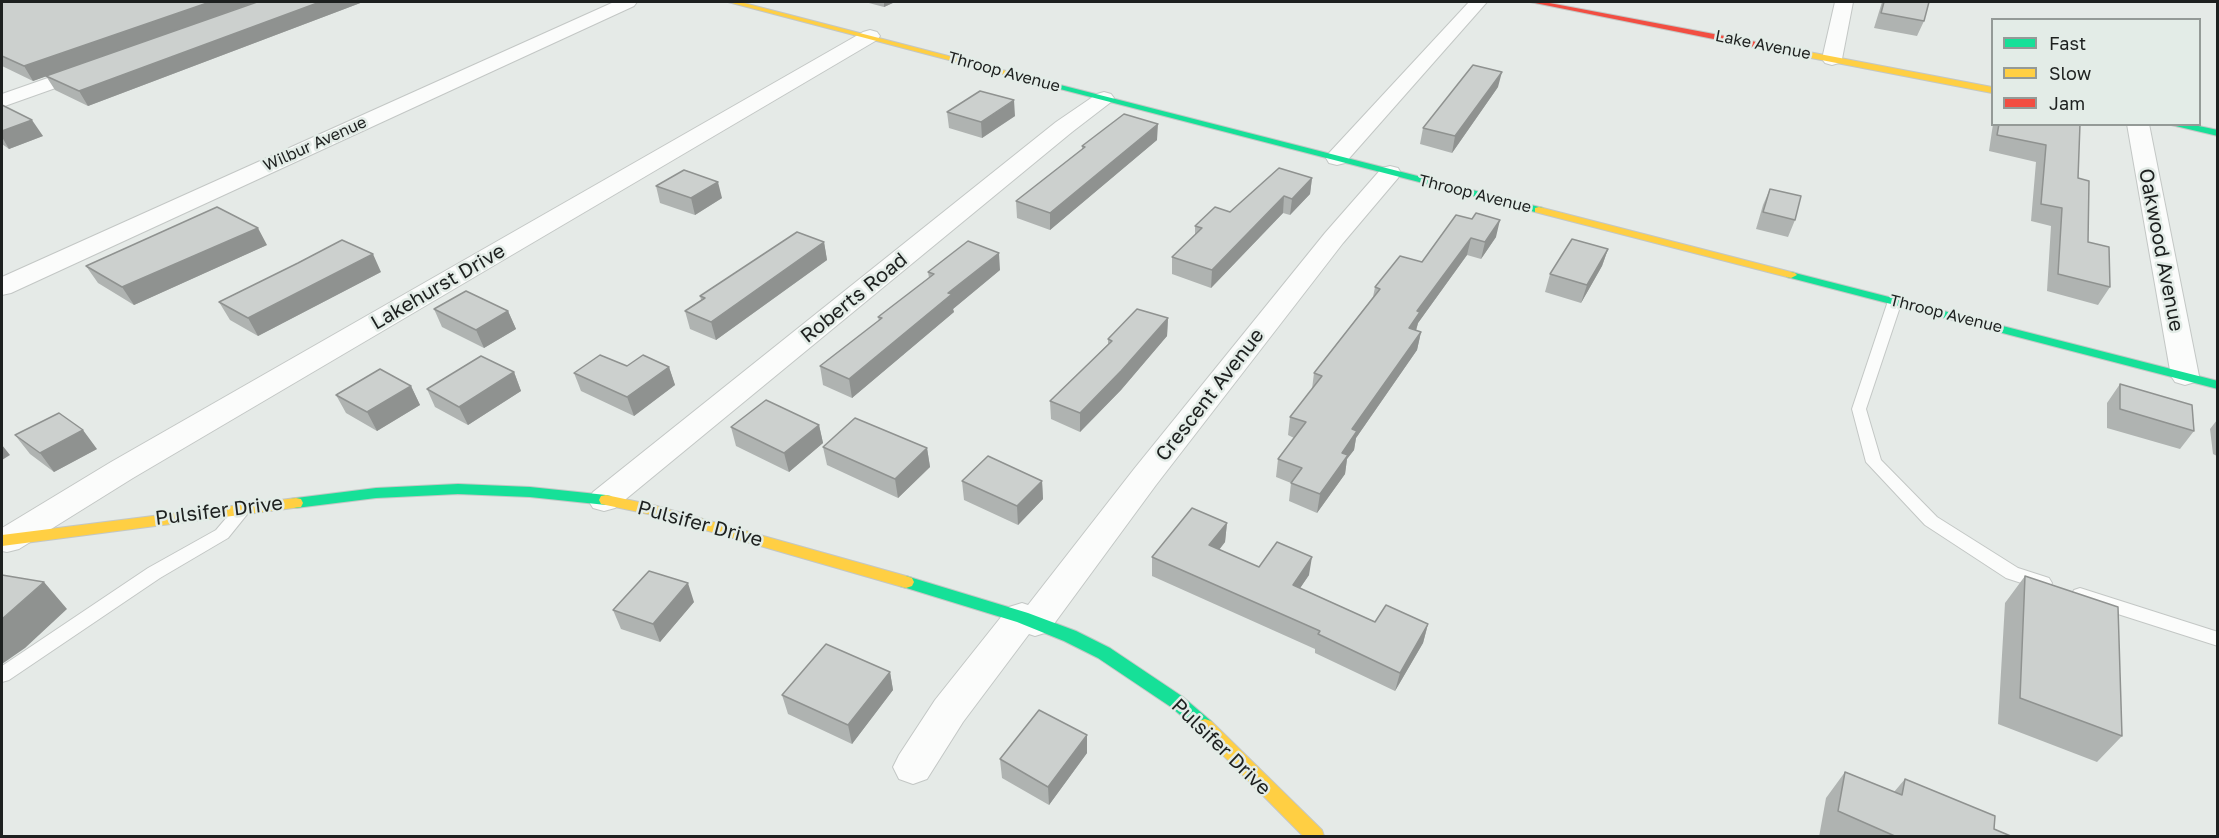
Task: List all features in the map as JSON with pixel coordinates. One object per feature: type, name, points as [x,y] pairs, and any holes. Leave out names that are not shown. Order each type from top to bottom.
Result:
[{"type":"street","name":"Wilbur Avenue","points":[[2,286],[628,2]]},
{"type":"street","name":"Throop Avenue","points":[[732,2],[2217,385]]},
{"type":"street","points":[[1337,158],[1478,2]]},
{"type":"street","name":"Lake Avenue","points":[[1534,2],[1835,45],[1991,90]]},
{"type":"street","points":[[1835,45],[1844,2]]},
{"type":"street","name":"Lakehurst Drive","points":[[4,540],[870,36]]},
{"type":"street","points":[[2,101],[101,65]]},
{"type":"street","name":"Roberts Road","points":[[604,500],[1047,141],[1104,98]]},
{"type":"street","name":"Oakwood Avenue","points":[[2138,126],[2185,376]]},
{"type":"street","points":[[2182,126],[2217,133]]},
{"type":"street","name":"Crescent Avenue","points":[[913,767],[949,711],[1029,619],[1146,477],[1319,257],[1390,172]]},
{"type":"street","name":"Pulsifer Drive","points":[[4,540],[245,507],[376,493],[458,489],[530,492],[604,500],[653,510],[847,564],[1029,619],[1104,653],[1177,702],[1204,725],[1315,837]]},
{"type":"lane","points":[[1895,301],[1859,409],[1874,462],[1931,521],[2012,573],[2217,639]]},
{"type":"lane","points":[[2,675],[154,573],[222,534],[245,507]]},
{"type":"building","points":[[2,2],[210,2],[24,66],[2,56]]},
{"type":"building","points":[[257,2],[320,2],[79,91],[46,76]]},
{"type":"building","points":[[1884,2],[1929,2],[1924,21],[1881,13]]},
{"type":"building","points":[[1473,65],[1502,72],[1455,136],[1423,128]]},
{"type":"building","points":[[980,91],[1014,100],[981,122],[947,112]]},
{"type":"building","points":[[2,105],[32,120],[2,131]]},
{"type":"building","points":[[1124,114],[1158,124],[1050,213],[1016,201],[1085,147],[1082,146]]},
{"type":"building","points":[[1999,126],[2080,126],[2078,178],[2089,181],[2088,242],[2109,247],[2110,287],[2058,274],[2062,208],[2041,204],[2046,145],[1997,135]]},
{"type":"building","points":[[1279,168],[1312,178],[1292,199],[1284,196],[1212,270],[1172,257],[1202,228],[1195,226],[1215,207],[1230,212]]},
{"type":"building","points":[[684,170],[718,182],[691,198],[656,186]]},
{"type":"building","points":[[1770,189],[1801,196],[1795,220],[1763,212]]},
{"type":"building","points":[[217,207],[258,228],[122,287],[86,266]]},
{"type":"building","points":[[1476,213],[1500,220],[1485,242],[1471,238],[1417,311],[1420,312],[1409,328],[1421,332],[1352,429],[1357,431],[1342,453],[1348,455],[1320,494],[1291,483],[1302,468],[1278,459],[1306,422],[1290,417],[1322,376],[1314,373],[1380,289],[1375,287],[1400,256],[1422,262],[1456,215],[1472,219]]},
{"type":"building","points":[[797,232],[824,242],[711,322],[685,311],[705,298],[700,296]]},
{"type":"building","points":[[1572,239],[1608,249],[1587,285],[1550,274]]},
{"type":"building","points":[[342,240],[373,254],[248,318],[219,302],[298,263]]},
{"type":"building","points":[[968,241],[999,253],[948,293],[952,294],[849,379],[820,366],[882,318],[878,317],[934,274],[928,272]]},
{"type":"building","points":[[466,291],[508,311],[476,330],[434,309]]},
{"type":"building","points":[[1137,309],[1168,318],[1080,413],[1050,401],[1112,341],[1108,339]]},
{"type":"building","points":[[600,355],[627,366],[643,355],[669,367],[627,397],[574,373]]},
{"type":"building","points":[[481,356],[514,372],[459,407],[427,389]]},
{"type":"building","points":[[380,369],[411,386],[367,412],[336,395]]},
{"type":"building","points":[[2120,384],[2192,405],[2194,431],[2120,409]]},
{"type":"building","points":[[766,400],[819,425],[784,453],[731,427]]},
{"type":"building","points":[[59,413],[83,430],[40,453],[15,435]]},
{"type":"building","points":[[855,418],[927,448],[895,479],[823,447]]},
{"type":"building","points":[[988,456],[1042,481],[1017,506],[962,481]]},
{"type":"building","points":[[1192,508],[1227,523],[1209,545],[1259,567],[1277,542],[1312,557],[1293,585],[1375,622],[1386,605],[1428,624],[1400,673],[1318,634],[1320,631],[1152,557]]},
{"type":"building","points":[[649,571],[688,583],[653,624],[613,610]]},
{"type":"building","points":[[2,575],[44,582],[2,619]]},
{"type":"building","points":[[2025,576],[2118,607],[2122,736],[2020,698]]},
{"type":"building","points":[[826,644],[890,672],[848,725],[782,695]]},
{"type":"building","points":[[1039,710],[1087,735],[1048,787],[1000,759]]},
{"type":"building","points":[[1845,772],[1902,795],[1905,779],[1995,816],[1994,829],[2013,837],[1897,837],[1838,811]]},
{"type":"traffic: fast","points":[[1032,79],[1539,210]]},
{"type":"traffic: fast","points":[[2182,126],[2218,133]]},
{"type":"traffic: fast","points":[[1791,275],[2218,385]]},
{"type":"traffic: fast","points":[[296,503],[376,493],[458,489],[530,492],[606,500]]},
{"type":"traffic: fast","points":[[906,582],[1022,617],[1070,636],[1104,653],[1177,702],[1205,726]]},
{"type":"traffic: slow","points":[[732,2],[1032,79]]},
{"type":"traffic: slow","points":[[1788,51],[1991,90]]},
{"type":"traffic: slow","points":[[1539,210],[1791,275]]},
{"type":"traffic: slow","points":[[606,500],[653,510],[906,582]]},
{"type":"traffic: slow","points":[[2,541],[296,503]]},
{"type":"traffic: slow","points":[[1205,726],[1315,836]]},
{"type":"traffic: jam","points":[[1534,2],[1788,51]]}]
